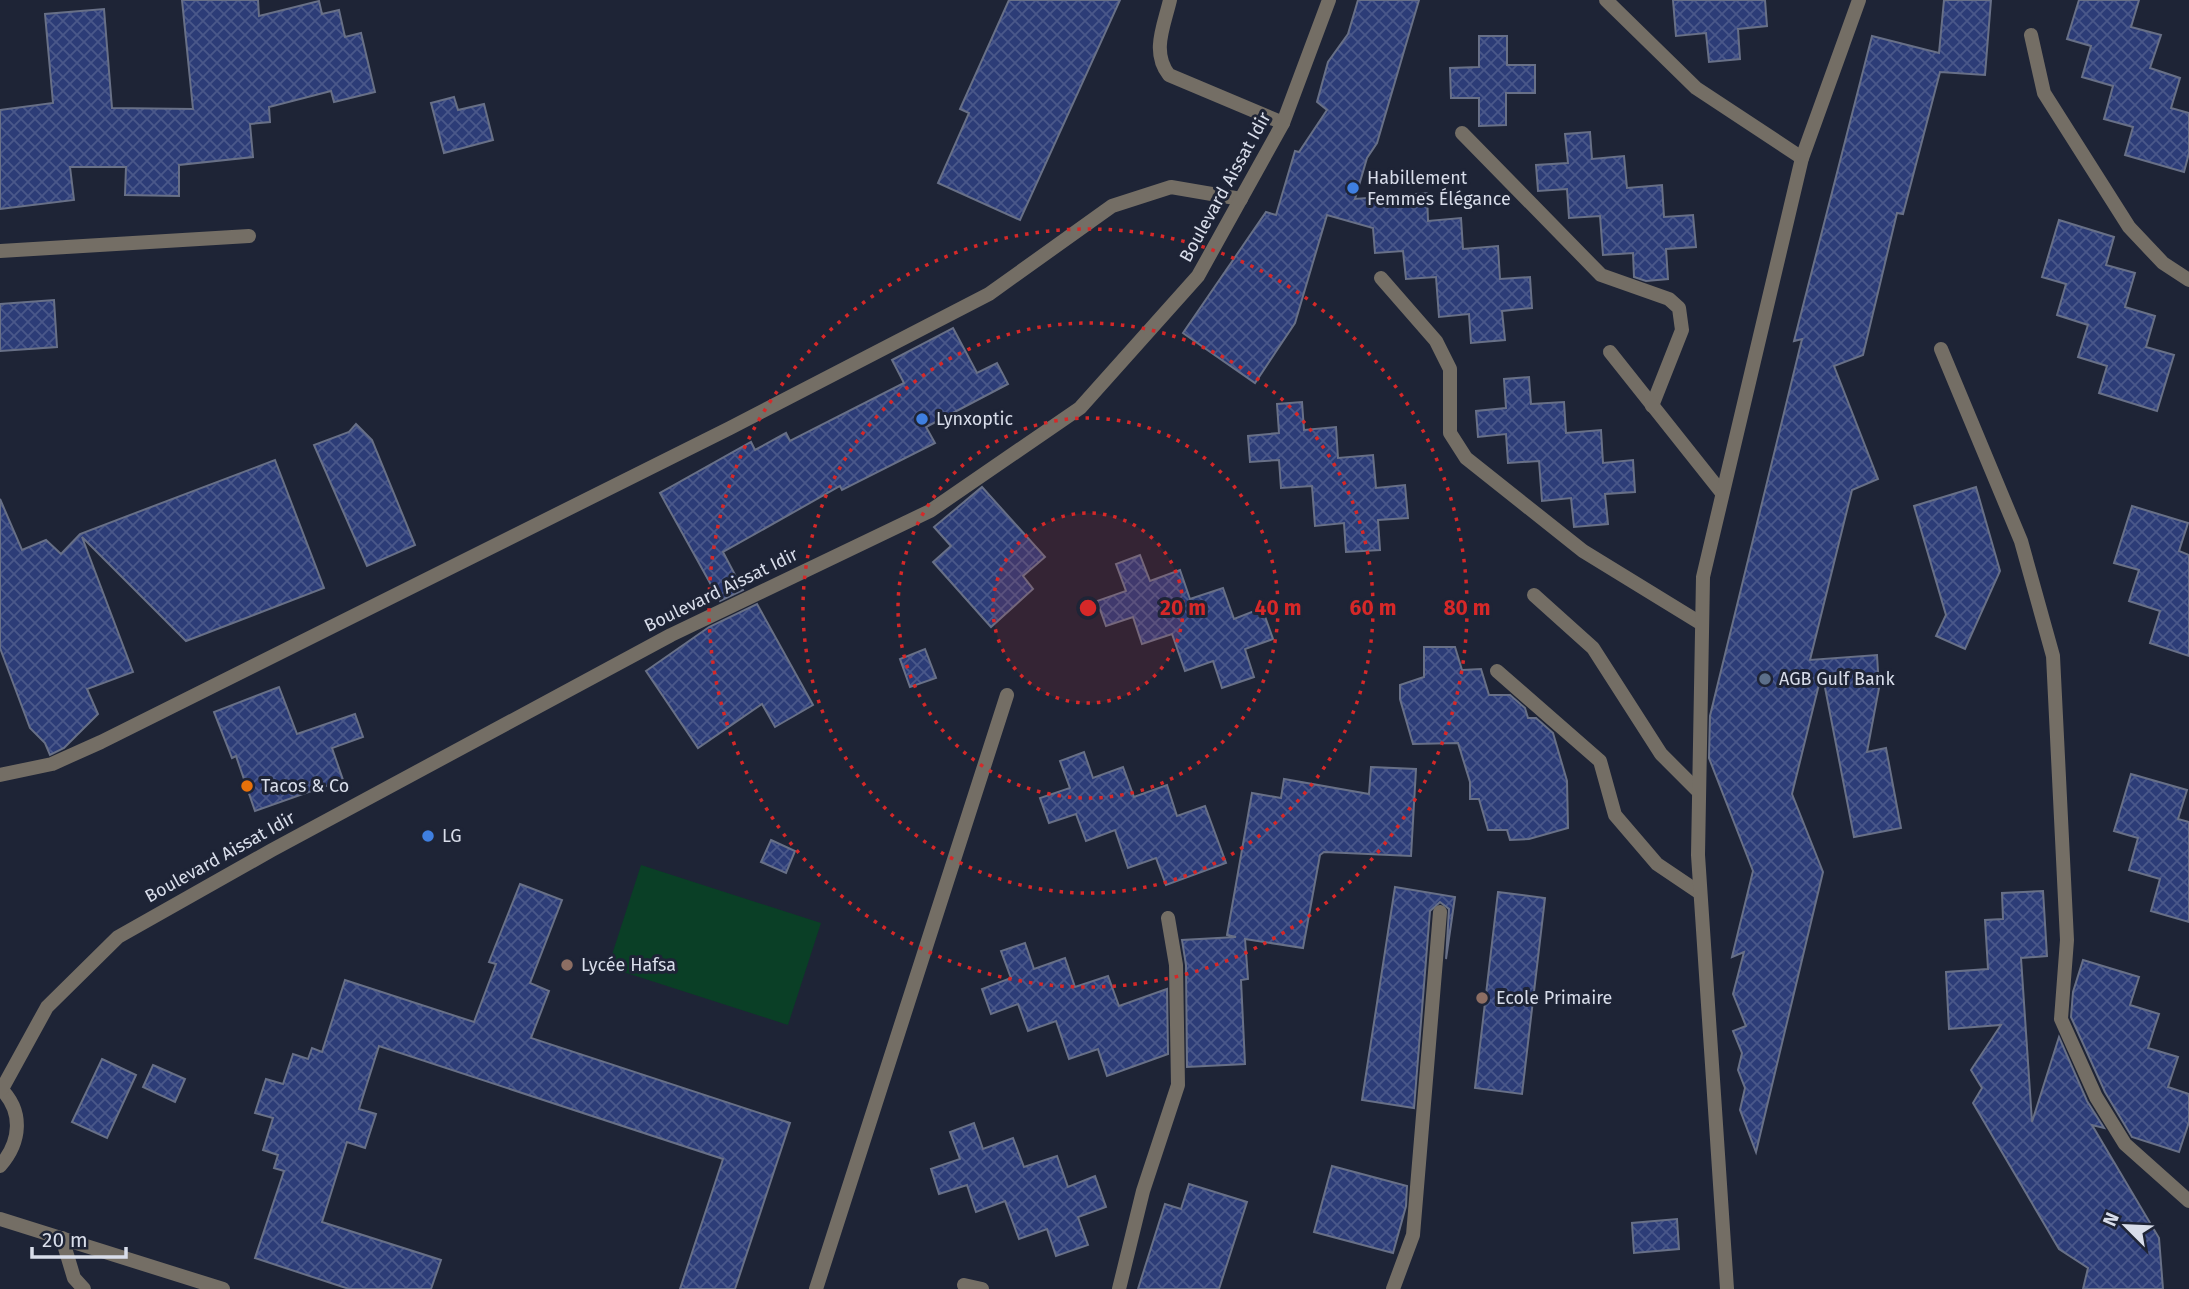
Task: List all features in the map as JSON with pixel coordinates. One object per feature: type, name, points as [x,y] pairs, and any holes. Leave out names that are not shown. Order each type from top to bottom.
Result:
[{"type":"street","points":[[1170,0],[1159,44],[1160,64],[1169,75],[1283,123]]},
{"type":"street","name":"Boulevard Aissat Idir","points":[[1,1088],[47,1007],[118,937],[271,850],[671,635],[930,511],[1080,408],[1198,276],[1283,123],[1329,0]]},
{"type":"street","points":[[1606,0],[1696,88],[1802,158]]},
{"type":"street","points":[[1727,1289],[1700,893],[1703,577],[1802,158],[1859,0]]},
{"type":"street","points":[[2031,35],[2044,93],[2129,227],[2163,263],[2189,280]]},
{"type":"street","points":[[1462,133],[1601,275],[1669,299],[1679,308],[1682,330],[1652,406]]},
{"type":"street","points":[[0,775],[52,764],[101,742],[730,428],[989,295],[1112,206],[1171,187],[1241,199]]},
{"type":"street","points":[[0,251],[249,236]]},
{"type":"street","points":[[1381,278],[1436,341],[1450,369],[1450,433],[1466,458],[1583,551],[1702,624]]},
{"type":"street","points":[[1941,349],[2021,541],[2053,656],[2067,940],[2061,1019],[2096,1097],[2125,1144],[2189,1201]]},
{"type":"street","points":[[1609,352],[1722,493]]},
{"type":"street","points":[[1534,594],[1593,648],[1661,754],[1699,792]]},
{"type":"street","points":[[1497,671],[1600,761],[1615,815],[1657,864],[1700,893]]},
{"type":"street","points":[[816,1289],[1007,695]]},
{"type":"street","points":[[1393,1289],[1413,1235],[1440,912]]},
{"type":"street","points":[[1119,1289],[1143,1191],[1178,1085],[1177,965],[1168,918]]},
{"type":"street","points":[[0,1166],[12,1150],[18,1130],[16,1113],[1,1088]]},
{"type":"street","points":[[0,1219],[223,1289]]},
{"type":"street","points":[[62,1238],[74,1279],[84,1289]]},
{"type":"street","points":[[964,1285],[982,1289]]},
{"type":"green space","points":[[641,865],[821,923],[788,1025],[608,967]]},
{"type":"building","points":[[182,0],[258,0],[259,16],[319,1],[322,14],[339,10],[345,37],[361,33],[375,92],[334,102],[331,91],[269,107],[270,122],[250,124],[253,157],[179,165],[179,196],[125,195],[126,167],[70,167],[74,200],[0,209],[0,110],[53,103],[45,14],[104,9],[112,108],[193,109]]},
{"type":"building","points":[[1009,0],[1120,0],[1020,220],[938,183],[969,113],[960,109]]},
{"type":"building","points":[[1358,0],[1419,0],[1377,143],[1367,158],[1355,199],[1427,193],[1428,221],[1461,218],[1463,249],[1498,246],[1500,279],[1530,277],[1532,308],[1502,311],[1505,340],[1471,343],[1469,314],[1439,317],[1436,277],[1406,279],[1403,251],[1375,253],[1373,228],[1327,215],[1295,323],[1255,383],[1183,333],[1266,212],[1276,215],[1295,151],[1299,152],[1327,110],[1317,102],[1328,62],[1348,34]]},
{"type":"building","points":[[1673,0],[1765,0],[1767,26],[1738,29],[1740,59],[1709,62],[1706,33],[1676,36]]},
{"type":"building","name":"AGB Gulf Bank","points":[[1944,0],[1991,0],[1985,75],[1940,72],[1903,214],[1897,213],[1863,355],[1834,366],[1878,479],[1852,490],[1810,660],[1877,655],[1879,688],[1867,752],[1886,748],[1901,828],[1854,837],[1822,672],[1792,794],[1823,872],[1756,1152],[1740,1110],[1745,1088],[1738,1070],[1742,1053],[1733,1031],[1746,1026],[1733,994],[1744,952],[1732,957],[1753,871],[1709,758],[1710,716],[1802,339],[1794,341],[1872,36],[1939,53]]},
{"type":"building","points":[[2079,0],[2139,0],[2131,27],[2161,35],[2150,68],[2180,78],[2171,108],[2189,113],[2189,153],[2184,172],[2125,155],[2133,127],[2104,119],[2113,86],[2082,77],[2091,46],[2067,39]]},
{"type":"building","points":[[1479,36],[1507,36],[1507,65],[1535,65],[1535,93],[1506,93],[1506,125],[1479,126],[1479,98],[1451,98],[1450,68],[1479,67]]},
{"type":"building","points":[[454,97],[458,110],[484,104],[493,140],[444,153],[431,103]]},
{"type":"building","points":[[1590,132],[1592,159],[1624,156],[1627,188],[1662,185],[1664,217],[1693,215],[1696,247],[1666,249],[1668,279],[1646,281],[1634,277],[1633,253],[1603,255],[1600,216],[1569,218],[1567,189],[1538,191],[1536,165],[1568,163],[1565,134]]},
{"type":"building","points":[[2059,220],[2114,237],[2106,265],[2135,273],[2125,307],[2155,316],[2146,347],[2174,355],[2157,411],[2099,393],[2107,366],[2078,357],[2088,325],[2057,315],[2066,284],[2042,277]]},
{"type":"building","points":[[54,300],[57,347],[0,351],[0,304]]},
{"type":"building","points":[[953,328],[977,373],[997,363],[1008,384],[926,427],[935,443],[842,490],[840,486],[723,552],[743,590],[720,601],[660,493],[751,442],[755,450],[786,433],[790,441],[904,383],[892,360]]},
{"type":"building","points":[[1529,377],[1531,404],[1564,402],[1566,433],[1601,430],[1603,463],[1633,460],[1635,492],[1605,494],[1608,524],[1574,527],[1571,498],[1542,501],[1539,461],[1508,463],[1506,434],[1478,437],[1476,411],[1506,408],[1504,379]]},
{"type":"building","points":[[1302,402],[1304,430],[1336,427],[1338,458],[1373,455],[1376,488],[1405,485],[1408,518],[1378,520],[1380,550],[1346,552],[1344,523],[1315,526],[1312,486],[1281,488],[1279,460],[1250,462],[1248,436],[1279,433],[1277,404]]},
{"type":"building","points":[[356,424],[372,440],[415,545],[367,566],[314,445],[349,432]]},
{"type":"building","points":[[275,460],[324,588],[186,641],[82,537],[133,672],[87,689],[98,714],[64,748],[50,755],[45,743],[30,728],[0,648],[0,499],[22,550],[46,540],[61,554],[80,534]]},
{"type":"building","points":[[982,487],[1045,557],[1023,576],[1033,589],[991,627],[933,562],[951,546],[934,527]]},
{"type":"building","points":[[1976,487],[2000,571],[1965,649],[1936,636],[1946,615],[1914,506]]},
{"type":"building","points":[[2132,506],[2188,523],[2179,551],[2189,555],[2189,656],[2150,643],[2160,611],[2129,601],[2139,570],[2114,563]]},
{"type":"building","points":[[1140,555],[1150,581],[1180,570],[1190,599],[1223,588],[1234,619],[1262,608],[1273,639],[1245,649],[1254,677],[1222,688],[1213,661],[1185,671],[1172,634],[1142,644],[1133,617],[1106,626],[1097,601],[1126,591],[1116,564]]},
{"type":"building","points":[[757,604],[813,705],[775,727],[762,704],[698,748],[646,671],[709,627]]},
{"type":"building","points":[[1424,647],[1455,647],[1462,670],[1481,669],[1489,695],[1510,695],[1525,708],[1528,718],[1536,718],[1553,733],[1567,781],[1568,828],[1529,839],[1510,840],[1507,830],[1488,830],[1479,799],[1470,799],[1470,782],[1458,743],[1413,744],[1400,699],[1400,685],[1424,677]]},
{"type":"building","points":[[925,649],[936,678],[910,687],[900,659]]},
{"type":"building","points":[[279,687],[297,734],[355,714],[363,737],[332,748],[343,780],[255,811],[236,756],[232,758],[214,712]]},
{"type":"building","points":[[1084,752],[1093,778],[1123,767],[1134,797],[1167,785],[1177,816],[1205,806],[1226,863],[1166,885],[1156,858],[1128,868],[1115,830],[1086,841],[1076,814],[1049,823],[1040,798],[1070,788],[1060,761]]},
{"type":"building","points":[[1371,767],[1416,769],[1411,856],[1324,852],[1320,855],[1303,948],[1245,939],[1248,979],[1241,980],[1245,1064],[1187,1067],[1186,965],[1182,940],[1236,937],[1227,935],[1252,793],[1281,798],[1284,779],[1369,794]]},
{"type":"building","points":[[2131,774],[2187,790],[2178,819],[2189,822],[2189,922],[2151,911],[2160,879],[2129,870],[2138,838],[2114,831]]},
{"type":"building","points":[[771,840],[795,851],[786,873],[761,862]]},
{"type":"building","points":[[520,884],[562,900],[530,983],[549,991],[531,1038],[790,1123],[735,1289],[680,1289],[723,1159],[379,1046],[359,1109],[376,1114],[365,1148],[347,1142],[322,1222],[441,1260],[431,1289],[349,1289],[255,1258],[284,1171],[274,1168],[278,1155],[263,1150],[273,1118],[255,1113],[266,1079],[283,1084],[293,1054],[308,1059],[312,1048],[322,1052],[345,980],[474,1022],[496,964],[489,962]]},
{"type":"building","points":[[1395,887],[1455,897],[1446,959],[1449,909],[1440,902],[1430,911],[1414,1108],[1362,1100]]},
{"type":"building","points":[[2043,891],[2047,956],[2021,958],[2032,1122],[2059,1037],[2087,1101],[2104,1128],[2092,1125],[2159,1238],[2163,1289],[2083,1289],[2088,1268],[2059,1249],[1973,1103],[1982,1088],[1971,1070],[2001,1025],[1949,1029],[1946,972],[1988,969],[1985,920],[2003,919],[2002,893]]},
{"type":"building","points":[[1498,892],[1545,898],[1522,1094],[1475,1088]]},
{"type":"building","points":[[1025,943],[1034,969],[1065,958],[1075,987],[1108,976],[1119,1006],[1167,989],[1168,1054],[1107,1076],[1098,1049],[1069,1059],[1056,1021],[1028,1031],[1018,1004],[991,1014],[982,989],[1011,978],[1001,951]]},
{"type":"building","points":[[2083,960],[2139,977],[2130,1005],[2159,1014],[2148,1048],[2178,1057],[2168,1087],[2189,1094],[2189,1122],[2179,1152],[2132,1137],[2105,1092],[2071,1017],[2073,992]]},
{"type":"building","points":[[102,1059],[136,1075],[107,1138],[72,1122]]},
{"type":"building","points":[[153,1065],[185,1079],[175,1102],[143,1087]]},
{"type":"building","points":[[974,1123],[983,1149],[1013,1138],[1024,1167],[1057,1156],[1068,1187],[1095,1176],[1106,1207],[1078,1217],[1088,1245],[1056,1256],[1047,1229],[1019,1239],[1005,1201],[976,1212],[967,1185],[939,1194],[931,1169],[960,1159],[950,1132]]},
{"type":"building","points":[[1332,1166],[1407,1186],[1406,1206],[1393,1253],[1314,1232]]},
{"type":"building","points":[[1189,1184],[1247,1202],[1219,1289],[1138,1289],[1165,1204],[1181,1209]]},
{"type":"building","points":[[1677,1219],[1679,1249],[1634,1253],[1632,1223]]},
{"type":"place","name":"Habillement Femmes Élégance","points":[[1353,188]]},
{"type":"place","name":"Lynxoptic","points":[[922,419]]},
{"type":"place","name":"AGB Gulf Bank","points":[[1765,679]]},
{"type":"place","name":"Tacos & Co","points":[[247,786]]},
{"type":"place","name":"LG","points":[[428,836]]},
{"type":"place","name":"Lycée Hafsa","points":[[567,965]]},
{"type":"place","name":"Ecole Primaire","points":[[1482,998]]}]
